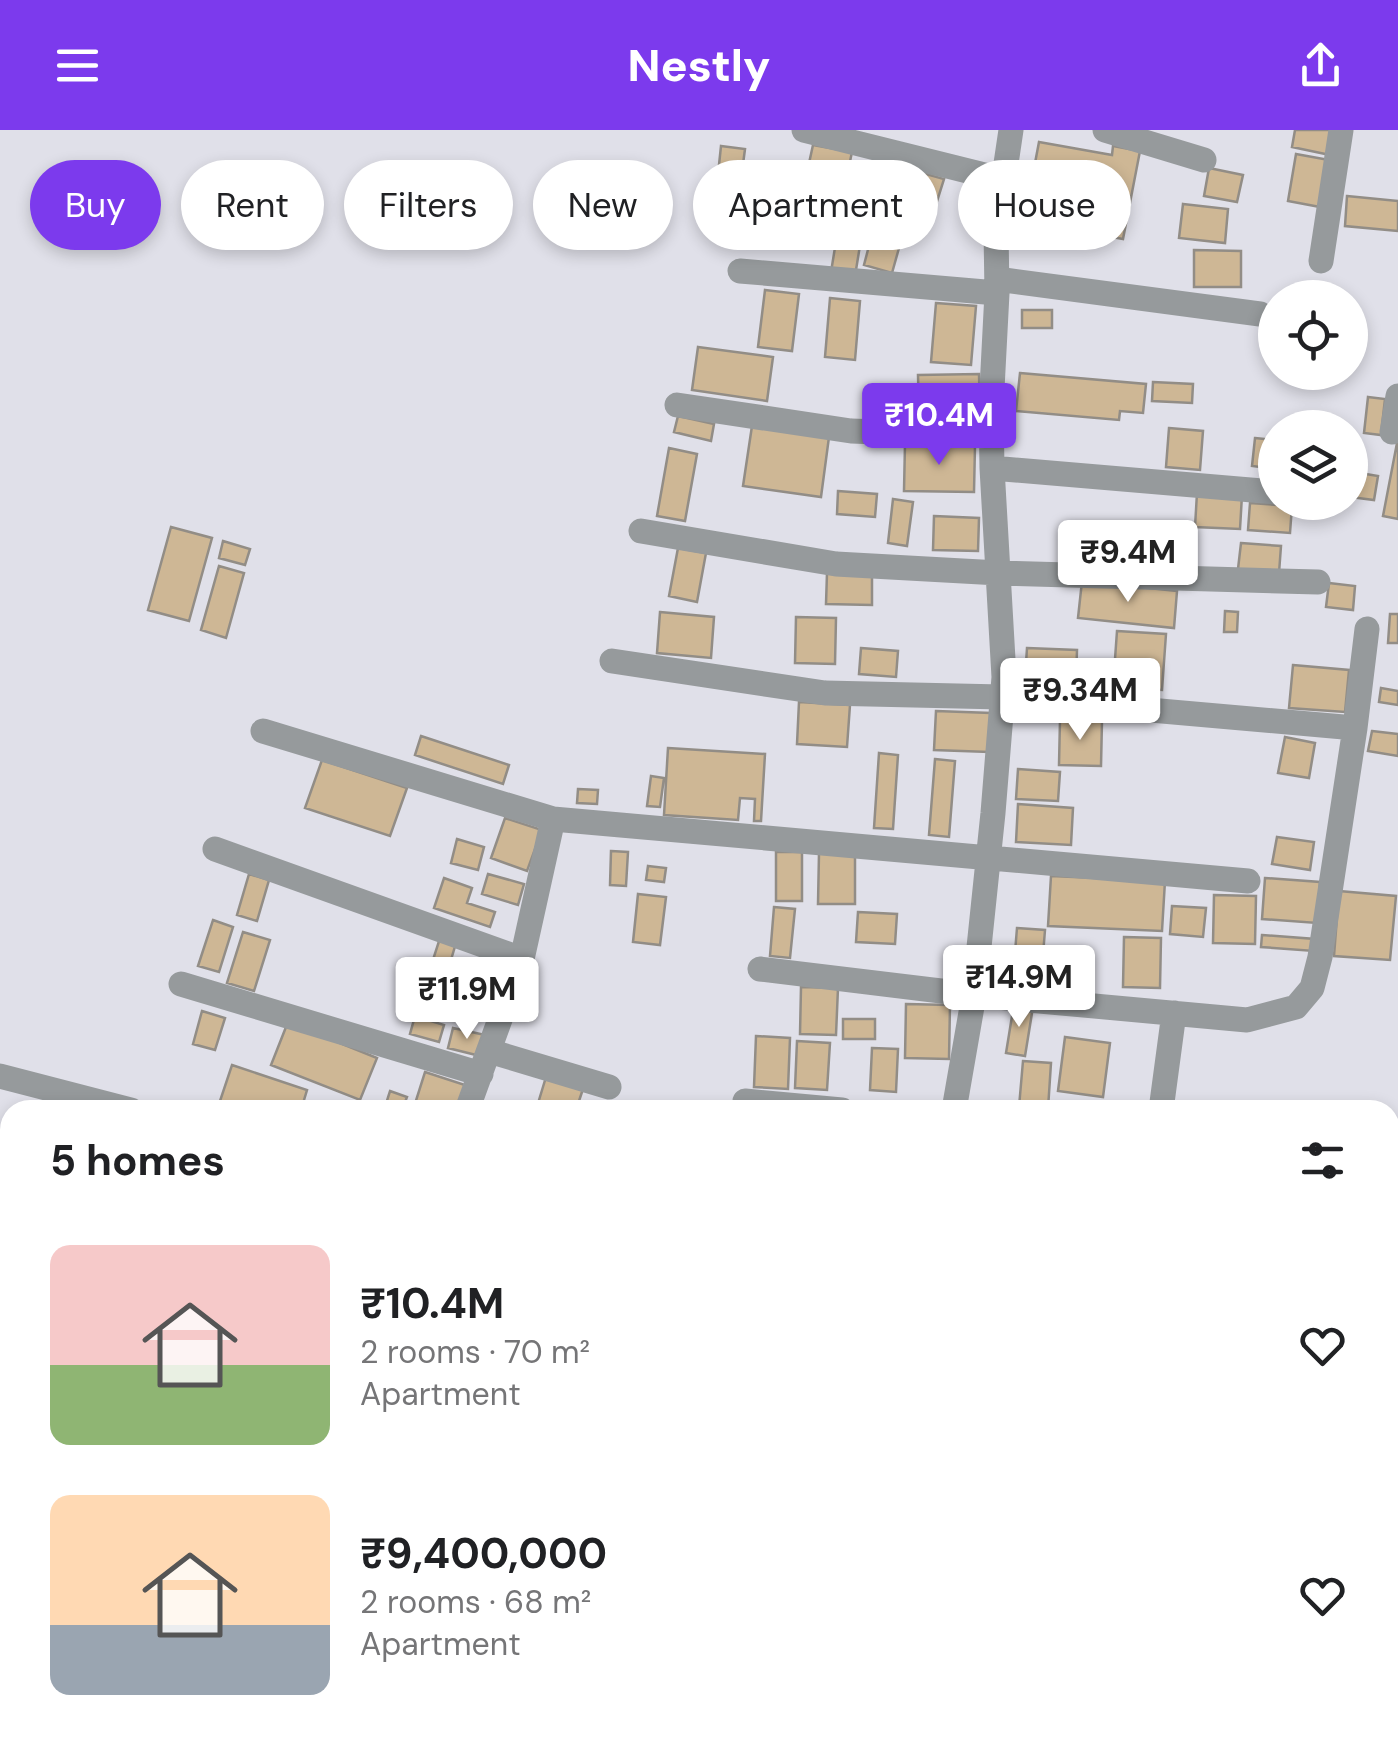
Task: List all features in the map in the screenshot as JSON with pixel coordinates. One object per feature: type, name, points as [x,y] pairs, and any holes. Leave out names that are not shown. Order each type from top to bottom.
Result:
[{"type":"street","points":[[804,130],[958,168]]},
{"type":"street","points":[[1007,160],[1011,130]]},
{"type":"street","points":[[1105,130],[1204,160]]},
{"type":"street","points":[[1321,261],[1342,130]]},
{"type":"street","points":[[956,1100],[974,995],[1004,677],[992,468],[996,250]]},
{"type":"street","points":[[740,271],[997,286],[1258,314]]},
{"type":"street","points":[[1392,432],[1398,396]]},
{"type":"street","points":[[678,404],[851,430],[992,436]]},
{"type":"street","points":[[992,468],[1258,491]]},
{"type":"street","points":[[641,531],[836,564],[1318,582]]},
{"type":"street","points":[[760,969],[974,995],[1247,1020],[1296,1006],[1312,988],[1320,958],[1356,728],[1367,630]]},
{"type":"street","points":[[612,661],[825,692],[1002,697],[1356,728]]},
{"type":"street","points":[[264,731],[553,819],[1248,881]]},
{"type":"street","points":[[472,1100],[522,959],[553,819]]},
{"type":"street","points":[[215,849],[522,959]]},
{"type":"street","points":[[181,984],[485,1062],[608,1087]]},
{"type":"street","points":[[1161,1100],[1174,1013]]},
{"type":"street","points":[[0,1076],[92,1100]]},
{"type":"building","points":[[1295,130],[1335,130],[1330,155],[1292,147]]},
{"type":"building","points":[[1039,142],[1112,155],[1113,146],[1140,151],[1131,198],[1131,160],[1036,160]]},
{"type":"building","points":[[813,145],[852,152],[850,160],[810,160]]},
{"type":"building","points":[[721,146],[745,149],[744,160],[720,160]]},
{"type":"building","points":[[879,154],[902,160],[877,160]]},
{"type":"building","points":[[1296,154],[1329,160],[1320,207],[1288,201]]},
{"type":"building","points":[[1209,168],[1243,175],[1237,202],[1204,196]]},
{"type":"building","points":[[1347,196],[1398,201],[1398,231],[1345,226]]},
{"type":"building","points":[[1183,204],[1228,209],[1225,243],[1179,238]]},
{"type":"building","points":[[835,250],[859,250],[855,276],[831,272]]},
{"type":"building","points":[[868,250],[898,250],[892,273],[864,265]]},
{"type":"building","points":[[1194,250],[1241,251],[1241,287],[1194,287]]},
{"type":"building","points":[[765,290],[799,294],[792,351],[758,347]]},
{"type":"building","points":[[830,298],[860,301],[855,360],[825,357]]},
{"type":"building","points":[[936,303],[976,306],[971,365],[931,362]]},
{"type":"building","points":[[1022,310],[1052,310],[1052,328],[1022,328]]},
{"type":"building","points":[[698,347],[773,357],[767,401],[692,390]]},
{"type":"building","points":[[1020,373],[1146,384],[1143,413],[1120,411],[1119,420],[1016,411]]},
{"type":"building","points":[[979,374],[980,419],[919,419],[918,375]]},
{"type":"building","points":[[1153,382],[1193,384],[1192,403],[1152,401]]},
{"type":"building","points":[[1368,397],[1385,399],[1381,435],[1368,433]]},
{"type":"building","points":[[678,416],[714,424],[711,441],[674,432]]},
{"type":"building","points":[[752,426],[829,437],[821,497],[743,486]]},
{"type":"building","points":[[1169,428],[1203,431],[1200,470],[1166,467]]},
{"type":"building","points":[[1255,438],[1258,438],[1258,467],[1252,466]]},
{"type":"building","points":[[1398,443],[1398,519],[1383,516]]},
{"type":"building","points":[[905,444],[975,446],[974,492],[904,491]]},
{"type":"building","points":[[669,448],[697,454],[685,521],[657,516]]},
{"type":"building","points":[[1368,474],[1378,476],[1374,500],[1368,499]]},
{"type":"building","points":[[838,491],[877,494],[875,517],[837,514]]},
{"type":"building","points":[[1197,493],[1242,495],[1240,529],[1195,527]]},
{"type":"building","points":[[893,499],[913,502],[907,546],[888,543]]},
{"type":"building","points":[[1250,503],[1258,504],[1258,520],[1291,520],[1290,533],[1248,530]]},
{"type":"building","points":[[934,516],[979,518],[978,551],[933,550]]},
{"type":"building","points":[[1080,525],[1104,526],[1103,559],[1079,558]]},
{"type":"building","points":[[1111,526],[1123,526],[1121,559],[1109,558]]},
{"type":"building","points":[[1139,526],[1161,529],[1157,562],[1135,559]]},
{"type":"building","points":[[171,527],[212,538],[189,621],[148,610]]},
{"type":"building","points":[[223,541],[250,549],[245,565],[219,558]]},
{"type":"building","points":[[1241,543],[1281,546],[1279,573],[1238,569]]},
{"type":"building","points":[[678,548],[706,553],[697,602],[669,596]]},
{"type":"building","points":[[219,566],[244,573],[226,638],[201,630]]},
{"type":"building","points":[[827,573],[872,574],[872,605],[826,604]]},
{"type":"building","points":[[1082,581],[1177,591],[1174,628],[1078,618]]},
{"type":"building","points":[[1329,583],[1355,586],[1353,610],[1326,607]]},
{"type":"building","points":[[1225,611],[1238,612],[1237,632],[1224,632]]},
{"type":"building","points":[[660,612],[714,617],[711,658],[657,653]]},
{"type":"building","points":[[1390,614],[1398,614],[1398,643],[1388,643]]},
{"type":"building","points":[[796,617],[836,618],[835,664],[795,663]]},
{"type":"building","points":[[1117,631],[1166,634],[1162,690],[1113,687]]},
{"type":"building","points":[[861,648],[898,651],[896,677],[859,674]]},
{"type":"building","points":[[1027,648],[1077,650],[1076,681],[1025,679]]},
{"type":"building","points":[[1293,665],[1349,670],[1345,712],[1289,708]]},
{"type":"building","points":[[1381,688],[1398,691],[1398,705],[1379,702]]},
{"type":"building","points":[[799,702],[850,705],[847,747],[797,744]]},
{"type":"building","points":[[936,711],[991,713],[989,752],[934,750]]},
{"type":"building","points":[[1060,720],[1102,721],[1101,766],[1059,765]]},
{"type":"building","points":[[1372,731],[1398,734],[1398,756],[1368,751]]},
{"type":"building","points":[[421,736],[509,765],[503,784],[415,755]]},
{"type":"building","points":[[1285,737],[1315,743],[1309,778],[1278,773]]},
{"type":"building","points":[[668,748],[765,754],[761,821],[754,821],[755,799],[740,798],[738,820],[664,815]]},
{"type":"building","points":[[879,753],[898,755],[893,829],[874,828]]},
{"type":"building","points":[[935,759],[955,761],[949,837],[929,835]]},
{"type":"building","points":[[322,760],[407,788],[390,836],[305,808]]},
{"type":"building","points":[[1018,769],[1060,772],[1058,801],[1016,799]]},
{"type":"building","points":[[651,776],[664,778],[660,807],[647,806]]},
{"type":"building","points":[[578,789],[598,790],[597,804],[577,803]]},
{"type":"building","points":[[1018,804],[1073,808],[1071,845],[1016,842]]},
{"type":"building","points":[[505,818],[542,830],[527,871],[491,858]]},
{"type":"building","points":[[1277,837],[1314,842],[1310,870],[1272,864]]},
{"type":"building","points":[[457,839],[484,847],[478,870],[451,863]]},
{"type":"building","points":[[611,851],[628,852],[626,886],[610,885]]},
{"type":"building","points":[[776,852],[802,852],[802,901],[776,901]]},
{"type":"building","points":[[819,853],[855,853],[855,904],[818,904]]},
{"type":"building","points":[[648,866],[666,868],[664,882],[646,880]]},
{"type":"building","points":[[249,874],[269,880],[257,921],[237,915]]},
{"type":"building","points":[[488,874],[524,884],[518,905],[482,894]]},
{"type":"building","points":[[1051,876],[1165,881],[1162,931],[1048,926]]},
{"type":"building","points":[[444,878],[472,888],[467,903],[495,912],[490,927],[434,908]]},
{"type":"building","points":[[1265,878],[1320,882],[1317,923],[1262,919]]},
{"type":"building","points":[[1339,891],[1396,896],[1390,960],[1334,956]]},
{"type":"building","points":[[638,894],[666,897],[660,945],[633,942]]},
{"type":"building","points":[[1214,895],[1256,896],[1255,944],[1213,943]]},
{"type":"building","points":[[1172,906],[1206,908],[1203,937],[1170,934]]},
{"type":"building","points":[[774,907],[795,909],[790,958],[770,956]]},
{"type":"building","points":[[858,912],[897,914],[895,944],[856,942]]},
{"type":"building","points":[[213,920],[233,927],[219,972],[198,966]]},
{"type":"building","points":[[1017,928],[1045,930],[1041,980],[1013,977]]},
{"type":"building","points":[[243,932],[270,940],[254,991],[227,983]]},
{"type":"building","points":[[1262,935],[1315,939],[1314,951],[1261,947]]},
{"type":"building","points":[[1124,937],[1161,938],[1160,988],[1123,987]]},
{"type":"building","points":[[440,938],[456,943],[447,973],[430,969]]},
{"type":"building","points":[[423,987],[461,999],[455,1017],[417,1006]]},
{"type":"building","points":[[801,987],[838,988],[836,1035],[800,1034]]},
{"type":"building","points":[[906,1004],[950,1005],[949,1059],[905,1058]]},
{"type":"building","points":[[1014,1004],[1033,1007],[1025,1056],[1006,1053]]},
{"type":"building","points":[[202,1011],[225,1018],[215,1050],[193,1044]]},
{"type":"building","points":[[415,1016],[444,1025],[439,1042],[410,1034]]},
{"type":"building","points":[[843,1019],[875,1019],[875,1039],[843,1039]]},
{"type":"building","points":[[288,1022],[377,1058],[360,1100],[271,1065]]},
{"type":"building","points":[[453,1028],[485,1035],[480,1056],[448,1048]]},
{"type":"building","points":[[756,1036],[790,1038],[788,1089],[754,1087]]},
{"type":"building","points":[[1065,1037],[1110,1043],[1103,1097],[1058,1091]]},
{"type":"building","points":[[797,1041],[830,1043],[827,1090],[795,1088]]},
{"type":"building","points":[[872,1048],[898,1049],[896,1092],[870,1090]]},
{"type":"building","points":[[1023,1061],[1051,1063],[1049,1100],[1020,1100]]},
{"type":"building","points":[[232,1065],[307,1090],[304,1100],[220,1100]]},
{"type":"building","points":[[425,1072],[465,1085],[460,1100],[416,1100]]},
{"type":"building","points":[[546,1077],[583,1089],[579,1100],[539,1100]]},
{"type":"building","points":[[390,1091],[407,1097],[406,1100],[387,1100]]}]
